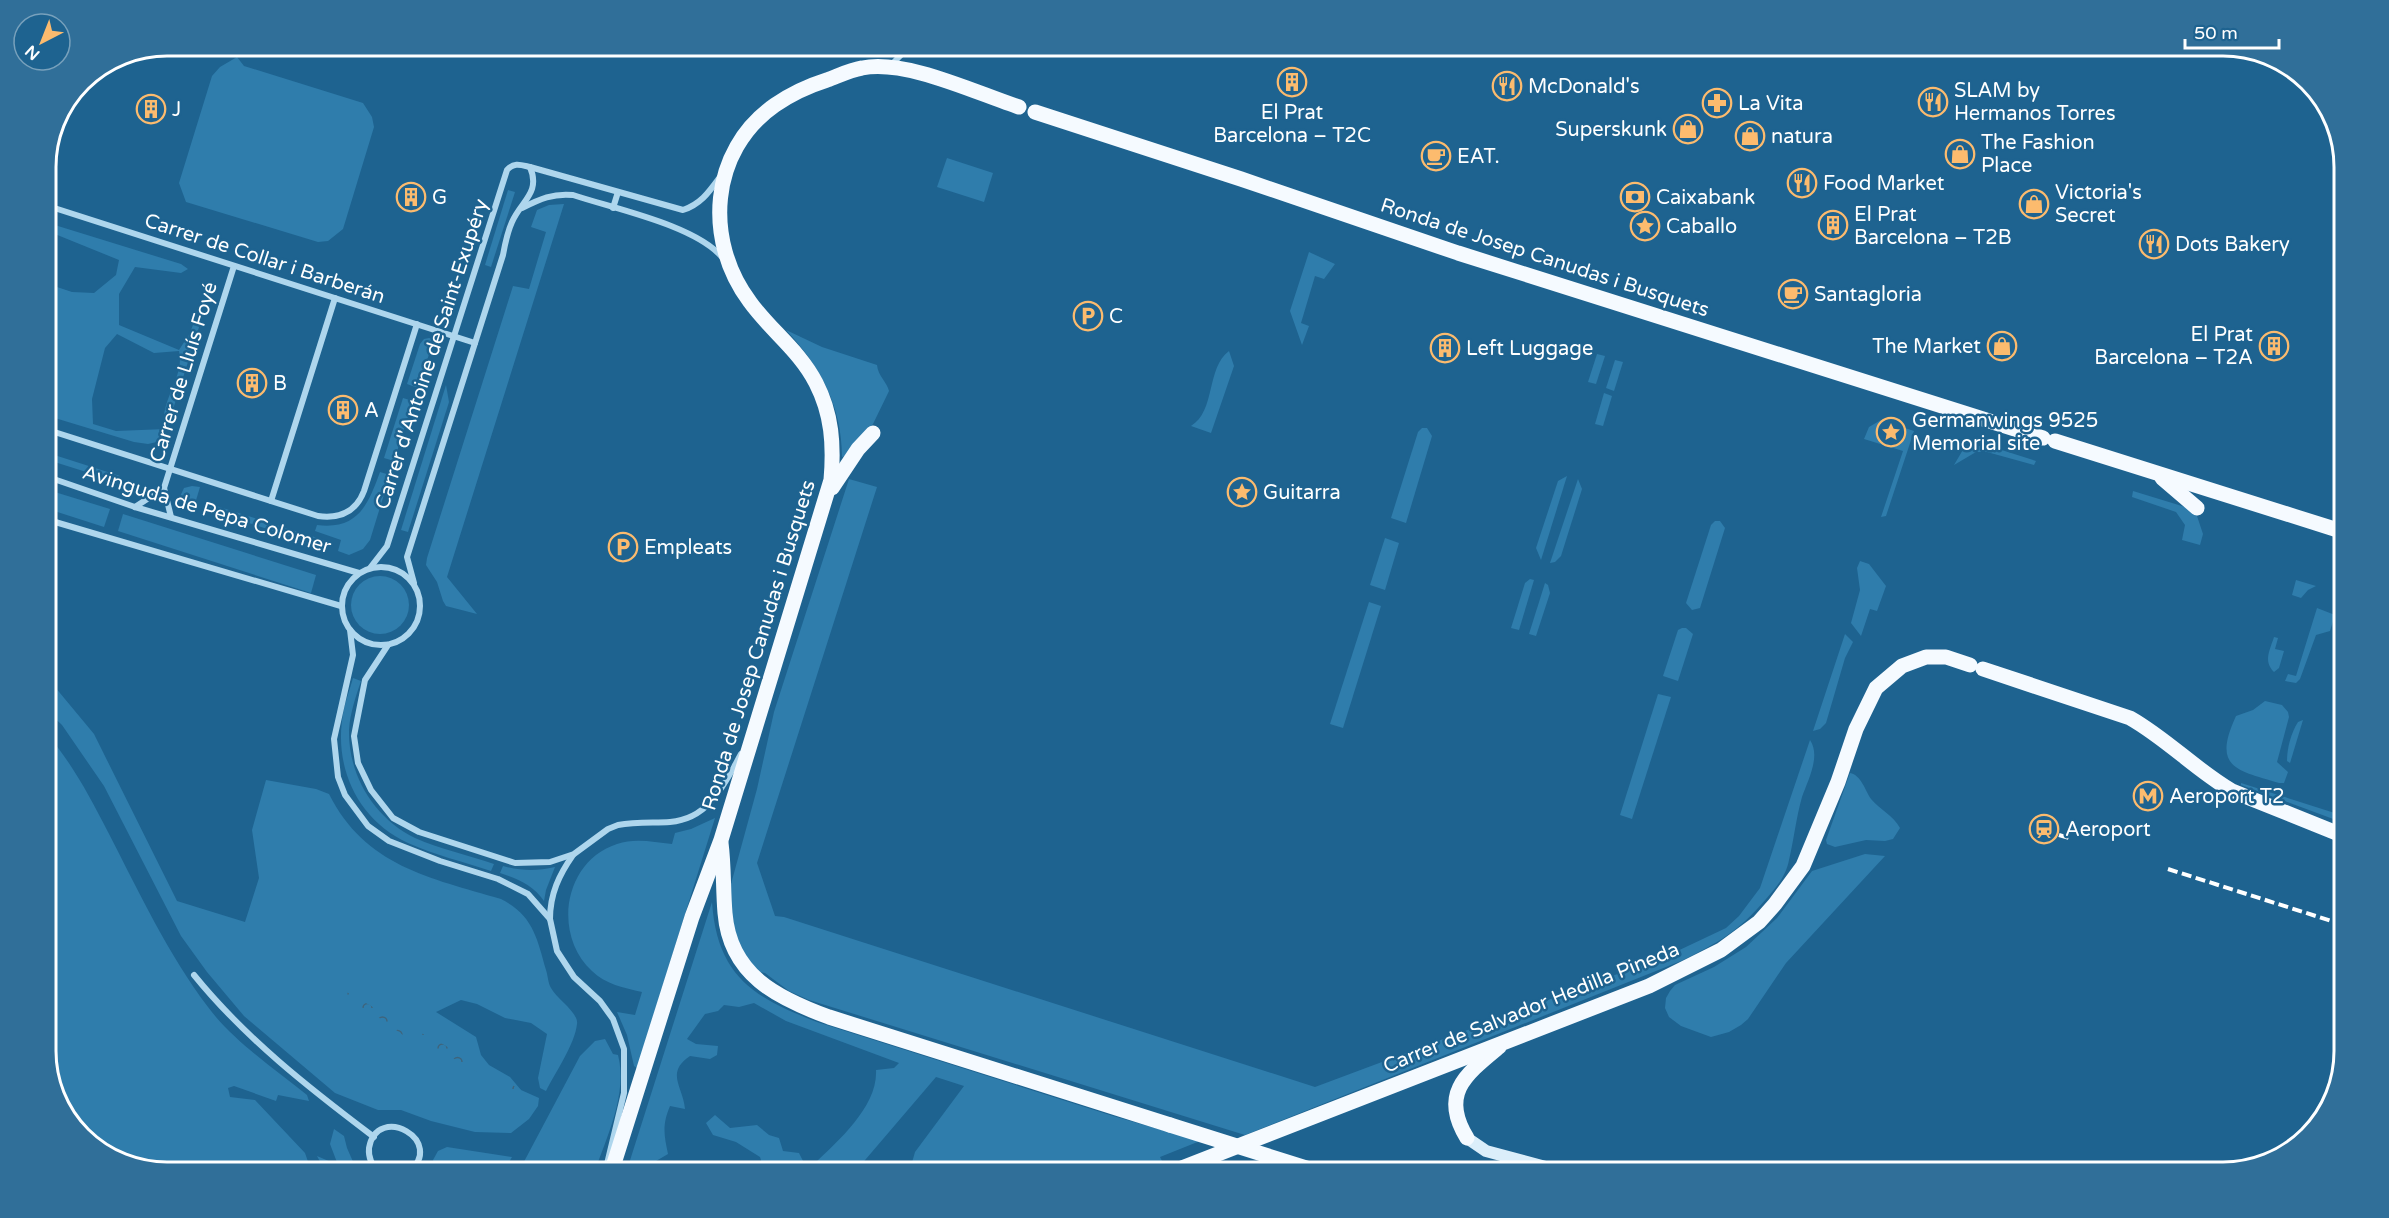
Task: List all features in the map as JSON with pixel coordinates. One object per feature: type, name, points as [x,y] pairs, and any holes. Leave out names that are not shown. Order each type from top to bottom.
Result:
[{"type":"main road","name":"Ronda de Josep Canudas i Busquets","points":[[614,1162],[692,917],[721,840],[831,480],[833,442],[829,416],[815,381],[803,363],[751,304],[737,285],[729,265],[720,236],[718,216],[719,197],[727,166],[747,131],[768,110],[808,87],[863,68],[889,68],[917,72],[1019,107]]},
{"type":"main road","name":"Ronda de Josep Canudas i Busquets","points":[[1035,112],[1458,253],[2333,529]]},
{"type":"main road","points":[[827,495],[842,471],[873,433]]},
{"type":"main road","points":[[2157,475],[2198,508]]},
{"type":"main road","name":"Carrer de Salvador Hedilla Pineda","points":[[1197,1162],[1510,1038],[1649,986],[1739,939],[1775,904],[1803,866],[1838,782],[1856,729],[1876,688],[1902,666],[1926,657],[1946,657],[2130,718],[2150,729],[2217,782],[2232,791],[2334,832]]},
{"type":"main road","points":[[721,840],[728,933],[742,964],[764,987],[777,995],[800,1007],[829,1017],[1287,1162]]},
{"type":"main road","points":[[1467,1138],[1456,1114],[1455,1104],[1459,1087],[1472,1068],[1510,1038]]},
{"type":"street","points":[[889,68],[900,56]]},
{"type":"street","name":"Carrer d'Antoine de Saint-Exupéry","points":[[370,568],[387,546],[507,170],[511,165],[517,164],[530,167],[534,176],[532,190],[506,236],[503,255],[407,557],[414,583]]},
{"type":"street","points":[[530,167],[683,210],[694,207],[706,197],[727,166]]},
{"type":"street","points":[[613,208],[618,192]]},
{"type":"street","name":"Carrer d'Antoine de Saint-Exupéry","points":[[519,210],[545,196],[573,195],[691,233],[710,244],[729,265]]},
{"type":"street","name":"Carrer de Collar i Barberán","points":[[56,209],[475,343]]},
{"type":"street","name":"Carrer de Lluís Foyé","points":[[171,517],[164,488],[234,266]]},
{"type":"street","points":[[271,501],[335,298]]},
{"type":"street","name":"Carrer d'Antoine de Saint-Exupéry","points":[[334,517],[350,511],[360,502],[417,324]]},
{"type":"street","name":"Avinguda de Pepa Colomer","points":[[56,433],[318,516],[334,517]]},
{"type":"street","name":"Avinguda de Pepa Colomer","points":[[56,480],[135,507],[359,573]]},
{"type":"street","name":"Carrer de Lluís Foyé","points":[[135,507],[164,488]]},
{"type":"street","points":[[56,522],[341,606]]},
{"type":"street","points":[[381,566],[394,568],[404,573],[414,583],[419,594],[419,618],[413,630],[399,642],[374,645],[360,640],[344,620],[341,606],[348,584],[359,573],[370,568],[381,566]]},
{"type":"street","points":[[350,630],[353,656],[334,739],[338,777],[353,808],[368,826],[388,841],[440,861],[498,879],[528,894],[550,920]]},
{"type":"street","points":[[388,645],[365,680],[354,736],[358,763],[370,790],[393,818],[419,832],[515,863],[550,862],[574,854],[608,829],[618,825],[673,822],[688,819],[704,810],[728,778],[756,724]]},
{"type":"street","points":[[574,854],[560,874],[554,889],[550,905],[550,920],[557,951],[574,977],[600,1001],[613,1019],[624,1049],[624,1093],[608,1162]]},
{"type":"street","points":[[194,975],[242,1029],[317,1094],[374,1137]]},
{"type":"street","points":[[371,1162],[369,1153],[374,1137],[387,1128],[402,1128],[410,1132],[417,1141],[420,1148],[417,1162]]},
{"type":"street","points":[[1467,1138],[1486,1151],[1527,1162]]},
{"type":"green space","points":[[237,57],[244,66],[363,103],[372,117],[374,127],[343,229],[328,241],[318,242],[186,202],[179,183],[212,76],[220,67]]},
{"type":"green space","points":[[947,158],[993,173],[984,202],[937,187]]},
{"type":"green space","points":[[508,190],[515,192],[491,267],[485,265]]},
{"type":"green space","points":[[564,204],[447,577],[477,614],[446,606],[437,582],[426,565],[427,558],[513,286],[529,289],[546,232],[531,227],[537,210],[549,205]]},
{"type":"green space","points":[[56,225],[181,264],[188,269],[181,273],[135,267],[119,294],[119,325],[179,350],[194,322],[200,324],[168,425],[164,425],[164,415],[179,369],[179,351],[154,353],[117,334],[105,348],[92,399],[93,424],[116,431],[166,429],[161,441],[148,444],[134,442],[56,418],[56,287],[72,292],[94,293],[116,275],[119,260],[56,234]]},
{"type":"green space","points":[[1309,252],[1335,264],[1324,279],[1315,276],[1301,323],[1309,326],[1302,345],[1290,311]]},
{"type":"green space","points":[[786,330],[822,347],[877,365],[888,388],[889,391],[873,424],[845,456],[842,457],[838,421],[827,388],[809,358]]},
{"type":"green space","points":[[424,339],[434,339],[418,388],[407,384],[420,344]]},
{"type":"green space","points":[[1229,351],[1234,366],[1211,433],[1191,426],[1204,410],[1217,368]]},
{"type":"green space","points":[[1597,354],[1605,356],[1596,384],[1588,382]]},
{"type":"green space","points":[[1615,360],[1623,362],[1614,391],[1606,388]]},
{"type":"green space","points":[[446,385],[449,402],[408,532],[401,530]]},
{"type":"green space","points":[[1604,393],[1612,396],[1603,426],[1595,424]]},
{"type":"green space","points":[[403,398],[413,401],[394,461],[384,458]]},
{"type":"green space","points":[[1881,420],[1914,431],[1886,516],[1881,517],[1903,451],[1864,439],[1869,427]]},
{"type":"green space","points":[[1422,428],[1427,428],[1432,436],[1406,523],[1391,518],[1418,432]]},
{"type":"green space","points":[[1989,446],[2036,461],[2034,465],[1987,452],[1976,452],[1954,465],[1964,448]]},
{"type":"green space","points":[[56,456],[120,476],[118,482],[56,462]]},
{"type":"green space","points":[[380,472],[390,475],[370,540],[363,549],[349,555],[338,551],[341,540],[315,531],[317,525],[331,526],[352,519],[366,505]]},
{"type":"green space","points":[[1567,476],[1541,560],[1536,548],[1558,481]]},
{"type":"green space","points":[[849,479],[877,487],[757,863],[775,916],[1315,1087],[1671,954],[1726,928],[1739,916],[1760,888],[1810,740],[1813,746],[1814,761],[1802,797],[1786,871],[1770,895],[1737,928],[1717,942],[1681,961],[1245,1135],[809,1000],[789,991],[765,973],[755,971],[737,942],[730,912],[731,884],[757,789],[774,712]]},
{"type":"green space","points":[[1578,479],[1582,489],[1561,556],[1555,562],[1550,563]]},
{"type":"green space","points":[[200,487],[194,507],[178,501],[184,488]]},
{"type":"green space","points":[[2133,491],[2195,510],[2203,534],[2200,545],[2182,540],[2185,525],[2176,512],[2132,497]]},
{"type":"green space","points":[[56,492],[110,509],[104,527],[56,512]]},
{"type":"green space","points":[[210,504],[327,541],[325,547],[207,510]]},
{"type":"green space","points":[[123,514],[316,575],[311,593],[118,531]]},
{"type":"green space","points":[[1715,521],[1720,521],[1725,528],[1700,608],[1692,610],[1686,603],[1711,525]]},
{"type":"green space","points":[[1385,538],[1399,543],[1385,590],[1370,585]]},
{"type":"green space","points":[[1860,561],[1869,564],[1886,586],[1877,611],[1870,609],[1861,636],[1851,623],[1860,590],[1857,568]]},
{"type":"green space","points":[[380,576],[396,581],[404,589],[409,605],[404,621],[396,629],[380,634],[364,629],[356,621],[351,605],[356,589],[364,581]]},
{"type":"green space","points":[[1530,579],[1534,580],[1519,630],[1511,628],[1525,583]]},
{"type":"green space","points":[[2296,580],[2316,586],[2308,590],[2301,598],[2292,595]]},
{"type":"green space","points":[[1545,583],[1550,593],[1536,636],[1529,634]]},
{"type":"green space","points":[[1369,602],[1381,606],[1343,728],[1330,724]]},
{"type":"green space","points":[[2317,608],[2334,614],[2330,631],[2316,635],[2300,679],[2296,683],[2285,681],[2288,674],[2296,676]]},
{"type":"green space","points":[[1686,628],[1693,634],[1678,681],[1663,676],[1678,630]]},
{"type":"green space","points":[[1845,634],[1853,642],[1845,658],[1826,723],[1820,729],[1813,731]]},
{"type":"green space","points":[[2274,637],[2278,638],[2275,649],[2284,651],[2279,668],[2274,672],[2268,660]]},
{"type":"green space","points":[[353,678],[361,681],[351,717],[350,747],[359,779],[376,807],[387,819],[415,838],[494,864],[491,871],[408,843],[390,833],[374,820],[362,805],[345,769],[342,750],[341,730],[344,709]]},
{"type":"green space","points":[[56,688],[94,734],[177,901],[245,922],[259,878],[252,830],[266,780],[316,789],[329,794],[344,818],[361,838],[402,866],[449,884],[501,899],[512,905],[527,920],[532,929],[551,988],[577,1020],[573,1040],[546,1091],[540,1088],[538,1078],[547,1034],[531,1023],[505,1018],[477,1004],[461,1000],[436,1012],[476,1037],[481,1055],[489,1065],[510,1077],[521,1090],[539,1098],[538,1106],[529,1119],[511,1133],[475,1132],[431,1121],[401,1110],[378,1110],[335,1093],[244,1016],[207,972],[181,936],[104,786],[56,719]]},
{"type":"green space","points":[[1658,694],[1671,697],[1632,819],[1620,815]]},
{"type":"green space","points":[[2265,701],[2282,705],[2288,712],[2289,717],[2277,762],[2288,772],[2284,783],[2264,779],[2240,770],[2232,764],[2228,757],[2229,733],[2236,716],[2253,710]]},
{"type":"green space","points":[[2303,720],[2290,763],[2287,761],[2293,731],[2298,722]]},
{"type":"green space","points":[[56,746],[80,780],[167,944],[193,987],[218,1019],[242,1043],[307,1095],[309,1101],[278,1095],[276,1101],[234,1086],[228,1088],[230,1097],[255,1100],[305,1153],[308,1162],[152,1162],[131,1157],[105,1144],[83,1125],[74,1113],[61,1087],[56,1059]]},
{"type":"green space","points":[[1850,773],[1862,783],[1871,799],[1897,823],[1900,828],[1893,839],[1866,840],[1835,847],[1827,844],[1826,840]]},
{"type":"green space","points":[[2241,783],[2334,813],[2334,819],[2241,785]]},
{"type":"green space","points":[[715,818],[637,1068],[634,1066],[627,1035],[617,1012],[635,1015],[642,992],[603,979],[592,971],[579,956],[568,919],[575,882],[585,866],[599,853],[617,844],[637,841],[672,844],[675,833],[691,829]]},
{"type":"green space","points":[[1865,854],[1885,856],[1786,963],[1748,1019],[1741,1025],[1729,1032],[1711,1037],[1681,1026],[1669,1017],[1665,1008],[1666,998],[1675,985],[1714,967],[1746,947],[1777,918],[1812,871]]},
{"type":"green space","points":[[503,866],[529,870],[555,867],[544,901],[525,883],[500,873]]},
{"type":"green space","points":[[712,902],[715,927],[722,949],[731,966],[743,981],[775,1004],[817,1022],[1113,1116],[1200,1141],[1160,1157],[1162,1161],[1159,1162],[912,1162],[915,1152],[964,1086],[936,1077],[863,1162],[816,1162],[855,1122],[864,1109],[875,1083],[876,1070],[894,1068],[899,1063],[786,1021],[754,1003],[739,1007],[724,1005],[718,1011],[705,1014],[687,1039],[696,1044],[718,1046],[717,1055],[710,1059],[690,1056],[678,1068],[677,1080],[685,1109],[670,1106],[667,1113],[665,1130],[668,1154],[654,1162],[629,1162]]},
{"type":"green space","points":[[336,990],[343,990],[408,1027],[411,1034],[403,1035],[371,1012],[337,995]]},
{"type":"green space","points":[[416,1033],[434,1039],[521,1090],[515,1093],[419,1039]]},
{"type":"green space","points":[[605,1039],[613,1054],[618,1055],[620,1070],[615,1115],[598,1162],[524,1162],[580,1056],[595,1041]]},
{"type":"green space","points":[[715,1115],[730,1128],[757,1125],[769,1135],[779,1138],[783,1151],[799,1153],[804,1162],[762,1162],[760,1157],[736,1142],[713,1135],[706,1123]]},
{"type":"green space","points":[[334,1129],[344,1136],[353,1162],[337,1162],[330,1144]]},
{"type":"green space","points":[[447,1147],[512,1157],[509,1162],[433,1162],[438,1151]]},
{"type":"green space","points":[[317,1156],[331,1162],[320,1162]]},
{"type":"railway","points":[[2059,835],[2072,839]]},
{"type":"railway","points":[[2168,869],[2334,922]]},
{"type":"place","name":"El Prat Barcelona – T2C","points":[[1292,82]]},
{"type":"place","name":"McDonald's","points":[[1507,86]]},
{"type":"place","name":"SLAM by Hermanos Torres","points":[[1933,102]]},
{"type":"place","name":"La Vita","points":[[1717,103]]},
{"type":"place","name":"J","points":[[151,109]]},
{"type":"place","name":"Superskunk","points":[[1688,129]]},
{"type":"place","name":"natura","points":[[1750,136]]},
{"type":"place","name":"The Fashion Place","points":[[1960,154]]},
{"type":"place","name":"EAT.","points":[[1436,156]]},
{"type":"place","name":"Food Market","points":[[1802,183]]},
{"type":"place","name":"G","points":[[411,197]]},
{"type":"place","name":"Caixabank","points":[[1635,197]]},
{"type":"place","name":"Victoria's Secret","points":[[2034,204]]},
{"type":"place","name":"El Prat Barcelona – T2B","points":[[1833,225]]},
{"type":"place","name":"Caballo","points":[[1645,226]]},
{"type":"place","name":"Dots Bakery","points":[[2154,244]]},
{"type":"place","name":"Santagloria","points":[[1793,294]]},
{"type":"place","name":"C","points":[[1088,316]]},
{"type":"place","name":"The Market","points":[[2002,346]]},
{"type":"place","name":"El Prat Barcelona – T2A","points":[[2274,346]]},
{"type":"place","name":"Left Luggage","points":[[1445,348]]},
{"type":"place","name":"B","points":[[252,383]]},
{"type":"place","name":"A","points":[[343,410]]},
{"type":"place","name":"Germanwings 9525 Memorial site","points":[[1891,432]]},
{"type":"place","name":"Guitarra","points":[[1242,492]]},
{"type":"place","name":"Empleats","points":[[623,547]]},
{"type":"place","name":"Aeroport T2","points":[[2148,796]]},
{"type":"place","name":"Aeroport","points":[[2044,829]]}]
